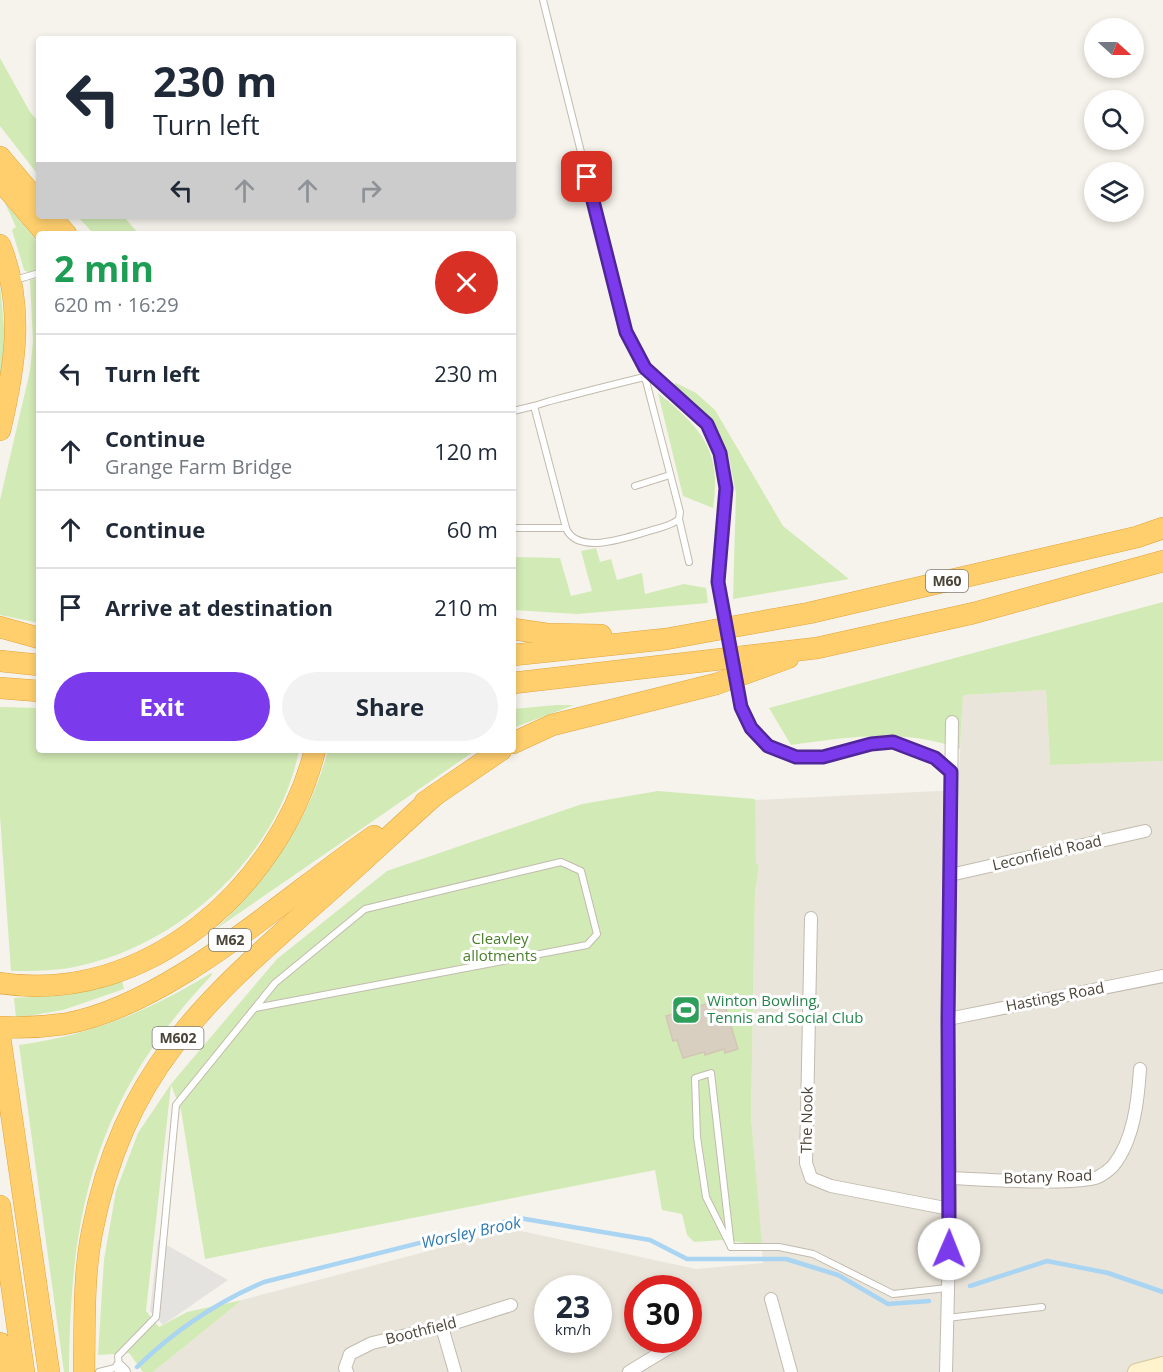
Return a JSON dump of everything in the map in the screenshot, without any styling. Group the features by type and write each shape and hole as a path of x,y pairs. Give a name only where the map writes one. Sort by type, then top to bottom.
{"highway":[{"path":"2,167 36,200"},
{"path":"2,167 36,219"},
{"path":"54,219 64,231"},
{"path":"0,245 12,280 16,313 16,343 0,430"},
{"name":"M60","path":"516,655 666,639 809,613 1092,547 1163,528"},
{"name":"M60","path":"516,683 817,648 974,613 1163,561"},
{"name":"M60","path":"516,629 547,634 640,634 757,622"},
{"path":"0,627 36,637"},
{"name":"M60","path":"516,742 552,725 716,684 817,648"},
{"path":"0,661 36,665"},
{"path":"0,688 36,691"},
{"path":"0,983 48,986 86,981 132,966 191,933 230,900 268,855 302,792 314,753"},
{"path":"435,795 497,753"},
{"name":"M62","path":"0,1027 65,1024 116,1008 161,987 435,795"},
{"name":"M602","path":"84,1372 88,1256 97,1209 122,1131 155,1070 186,1027 229,980 435,795"},
{"path":"1,1045 49,1372"},
{"path":"0,1206 24,1372"},
{"path":"0,1343 7,1372"}],"main road":[{"path":"1136,1372 1163,1365"}],"street":[{"path":"946,1372 950,1209 948,1019 951,722"},
{"name":"Leconfield Road","path":"950,875 1145,831"},
{"name":"The Nook","path":"810,918 806,1163 811,1178 831,1186 950,1209"},
{"name":"Hastings Road","path":"948,1019 1163,976"},
{"name":"Botany Road","path":"949,1178 1065,1180 1097,1177 1112,1167 1125,1145 1138,1100 1140,1069"},
{"path":"771,1299 791,1372"},
{"name":"Boothfield","path":"347,1372 345,1368 350,1354 372,1343 442,1327 511,1305"},
{"path":"442,1327 455,1372"},
{"path":"629,1372 660,1353"}],"lane":[{"path":"543,0 626,332 645,368 707,424 720,453 726,488 718,582 741,707 751,728 768,746 796,757 823,757 871,744 893,742 935,758 951,772"},
{"path":"12,280 36,274"},
{"path":"516,410 534,406 539,402 653,375"},
{"path":"645,377 689,562"},
{"path":"534,406 566,528 572,536 596,544 619,540 679,519"},
{"path":"634,486 670,475"},
{"path":"516,528 566,528"},
{"path":"99,1372 121,1369 118,1356 156,1317 176,1105 275,983 365,909 561,862 581,872 597,934 587,945 255,1008"},
{"path":"711,1073 731,1246 706,1197 697,1137 695,1078 711,1073"},
{"path":"731,1246 779,1247 813,1254 893,1294 948,1288"},
{"path":"947,1318 1042,1307"}],"shaded area":[{"path":"1046,690 1050,765 1163,761 1163,1372 153,1372 242,1300 512,1229 696,1269 763,1263 751,1116 755,893 759,865 756,865 754,833 755,800 958,790 963,695"},
{"path":"158,1240 228,1280 163,1325 150,1311"}],"green space":[{"path":"0,58 36,119 36,172 0,126"},
{"path":"5,203 36,240 36,271 29,273 24,270 12,230 16,227"},
{"path":"80,219 126,219 136,231 91,231"},
{"path":"36,279 36,622 0,615 0,500 30,371 33,341 30,280"},
{"path":"0,284 5,338 0,383"},
{"path":"676,383 696,393 715,410 783,526 849,579 733,599 736,493 729,458 716,428 700,409 670,387"},
{"path":"658,393 697,429 705,442 714,470 713,508 683,496"},
{"path":"596,548 600,562 611,559 617,580 642,573 645,594 684,584 706,588 708,603 577,614 516,610 516,557 560,558 571,596 592,591 581,551"},
{"path":"1163,602 1163,761 1050,765 1046,690 963,695 960,749 939,742 897,736 856,737 791,745 769,708"},
{"path":"556,705 574,705 516,727 516,709"},
{"path":"0,707 36,708 36,753 298,753 288,788 271,825 248,858 220,889 189,915 154,938 117,955 71,968 11,971 0,816"},
{"path":"327,753 472,753 216,929 253,890 284,847 298,825 320,776"},
{"name":"Cleavley allotments","path":"658,791 755,799 756,864 759,865 755,893 751,1116 762,1245 722,1240 694,1242 687,1235 682,1214 662,1210 655,1170 205,1259 181,1110 171,1085 146,1311 159,1327 187,1312 242,1300 153,1372 143,1372 129,1353 98,1355 104,1260 116,1191 138,1133 171,1084 277,959 387,871 582,804"},
{"path":"211,973 212,975 173,1020 141,1065 116,1111 97,1157 84,1206 75,1258 69,1372 64,1372 19,1045 71,1035 119,1020 165,999"},
{"path":"122,981 124,989 63,1010 16,1018 14,998 67,995"}],"building":[{"path":"723,999 738,1049 725,1053 724,1049 705,1055 704,1052 683,1058 677,1040 673,1041 666,1016"}],"waterway":[{"name":"Worsley Brook","path":"137,1367 166,1341 212,1308 264,1282 519,1218 650,1240 687,1259 786,1259 838,1275 888,1304 929,1301"},
{"name":"Worsley Brook","path":"970,1286 1047,1261 1108,1273 1163,1292"}],"place":[{"name":"Winton Bowling, Tennis and Social Club","path":"686,1010"}],"route":[{"path":"587,177 626,332 645,368 707,424 720,453 726,488 718,582 741,707 751,728 768,746 796,757 823,757 871,744 893,742 912,747 935,758 951,772 948,1019 949,1249"}]}
